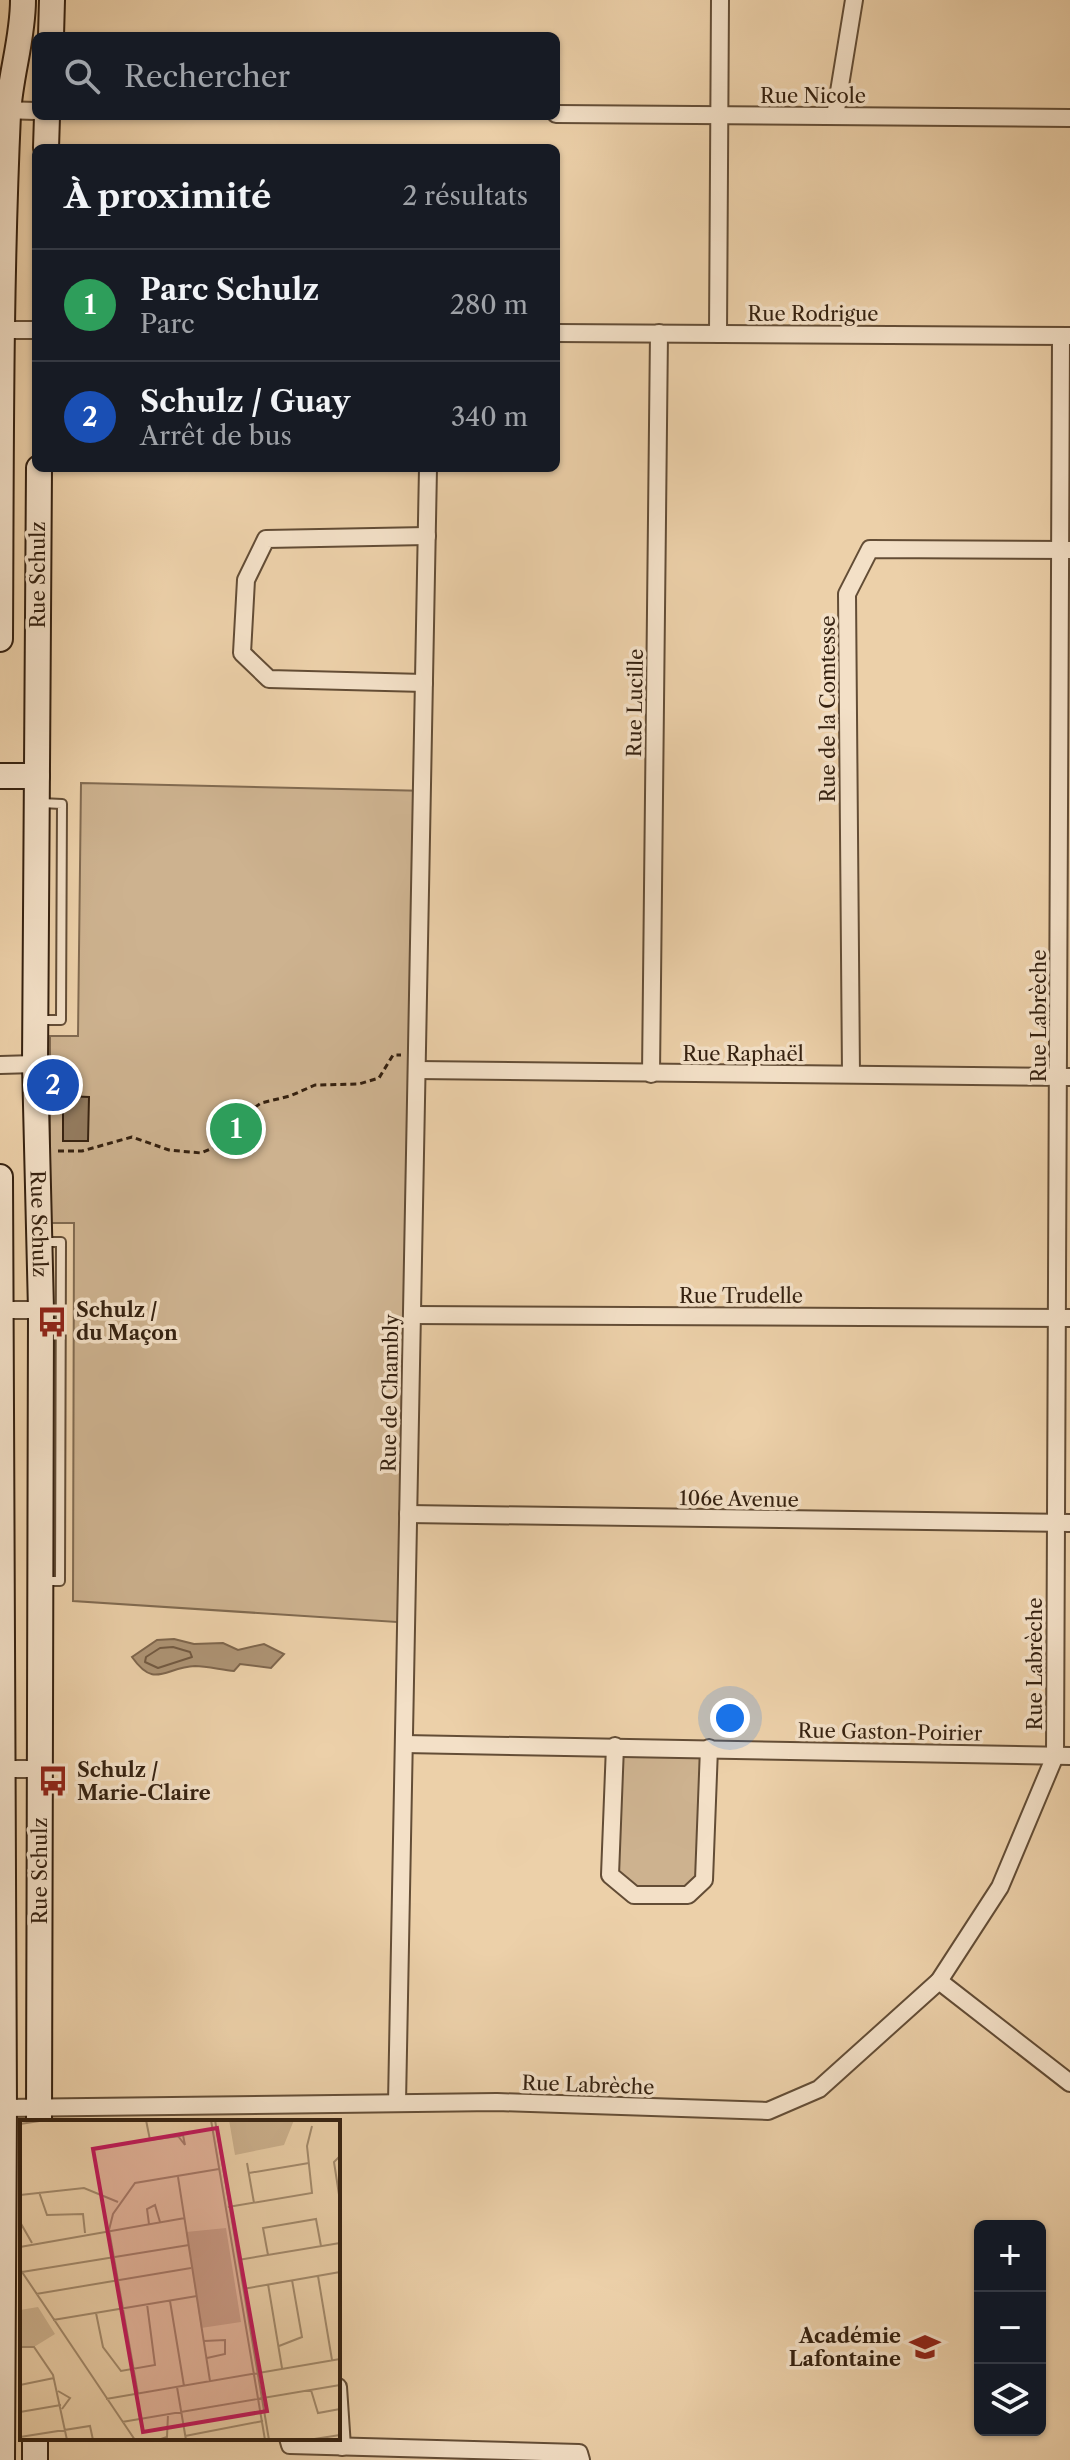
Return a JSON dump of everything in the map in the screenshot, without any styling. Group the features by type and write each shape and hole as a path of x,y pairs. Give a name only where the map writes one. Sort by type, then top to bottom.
{"street":[{"name":"Rue Schulz","path":"0,639 4,110 23,25 23,0"},
{"path":"51,32 52,0"},
{"path":"718,334 720,0"},
{"path":"835,116 854,0"},
{"path":"4,110 32,111"},
{"name":"Rue Nicole","path":"560,114 1070,118"},
{"path":"46,144 47,120"},
{"path":"0,330 32,330"},
{"name":"Rue Rodrigue","path":"560,333 1065,336"},
{"name":"Rue Lucille","path":"651,1074 659,333"},
{"name":"Rue Labrèche","path":"4,2108 40,2115 497,2102 768,2111 819,2089 939,1981 1000,1887 1062,1756 1065,336"},
{"name":"Rue Schulz","path":"39,472 35,1064 41,1310 40,2115"},
{"name":"Rue de Chambly","path":"397,2103 428,472"},
{"path":"424,683 269,679 242,653 246,580 266,539 427,536"},
{"name":"Rue de la Comtesse","path":"851,1074 847,594 870,549 1064,550"},
{"path":"0,776 37,776"},
{"name":"Rue Raphaël","path":"416,1061 651,1074 1064,1077"},
{"path":"0,1065 35,1064"},
{"name":"Rue Schulz","path":"0,1177 4,2108 2,2460"},
{"path":"1,1310 41,1310"},
{"name":"Rue Trudelle","path":"412,1315 1064,1318"},
{"path":"2,1512 40,1512"},
{"name":"106e Avenue","path":"408,1514 1063,1523"},
{"name":"Rue Gaston-Poirier","path":"404,1744 1062,1756"},
{"path":"615,1746 610,1875 634,1895 688,1895 704,1880 709,1748"},
{"path":"2,1769 40,1769"},
{"path":"939,1981 1070,2083"},
{"path":"340,2417 342,2447"},
{"path":"289,2440 290,2445 579,2453 581,2460"}],"lane":[{"path":"39,1242 61,1242 60,1581 40,1581"}],"path":[{"path":"36,1152 82,1151 132,1137 169,1150 201,1153 224,1143 247,1113 261,1103 290,1096 315,1085 359,1084 379,1078 393,1055 416,1061"}],"shaded area":[{"path":"81,783 429,791 412,1623 73,1601 74,1223 50,1223 50,1036 78,1036"},
{"path":"615,1746 709,1748 704,1880 688,1895 634,1895 610,1875"}],"water":[{"path":"174,1639 194,1644 223,1643 238,1650 264,1644 284,1654 271,1668 240,1664 234,1671 195,1666 154,1675 140,1667 132,1657 157,1640"}],"building":[{"path":"63,1096 89,1097 88,1141 63,1141"}],"place":[{"name":"Schulz / Guay","path":"53,1085"},
{"name":"Parc Schulz","path":"236,1129"},
{"name":"Schulz / du Maçon","path":"52,1322"},
{"name":"Schulz / Marie-Claire","path":"53,1781"},
{"name":"Académie Lafontaine","path":"925,2347"}]}
